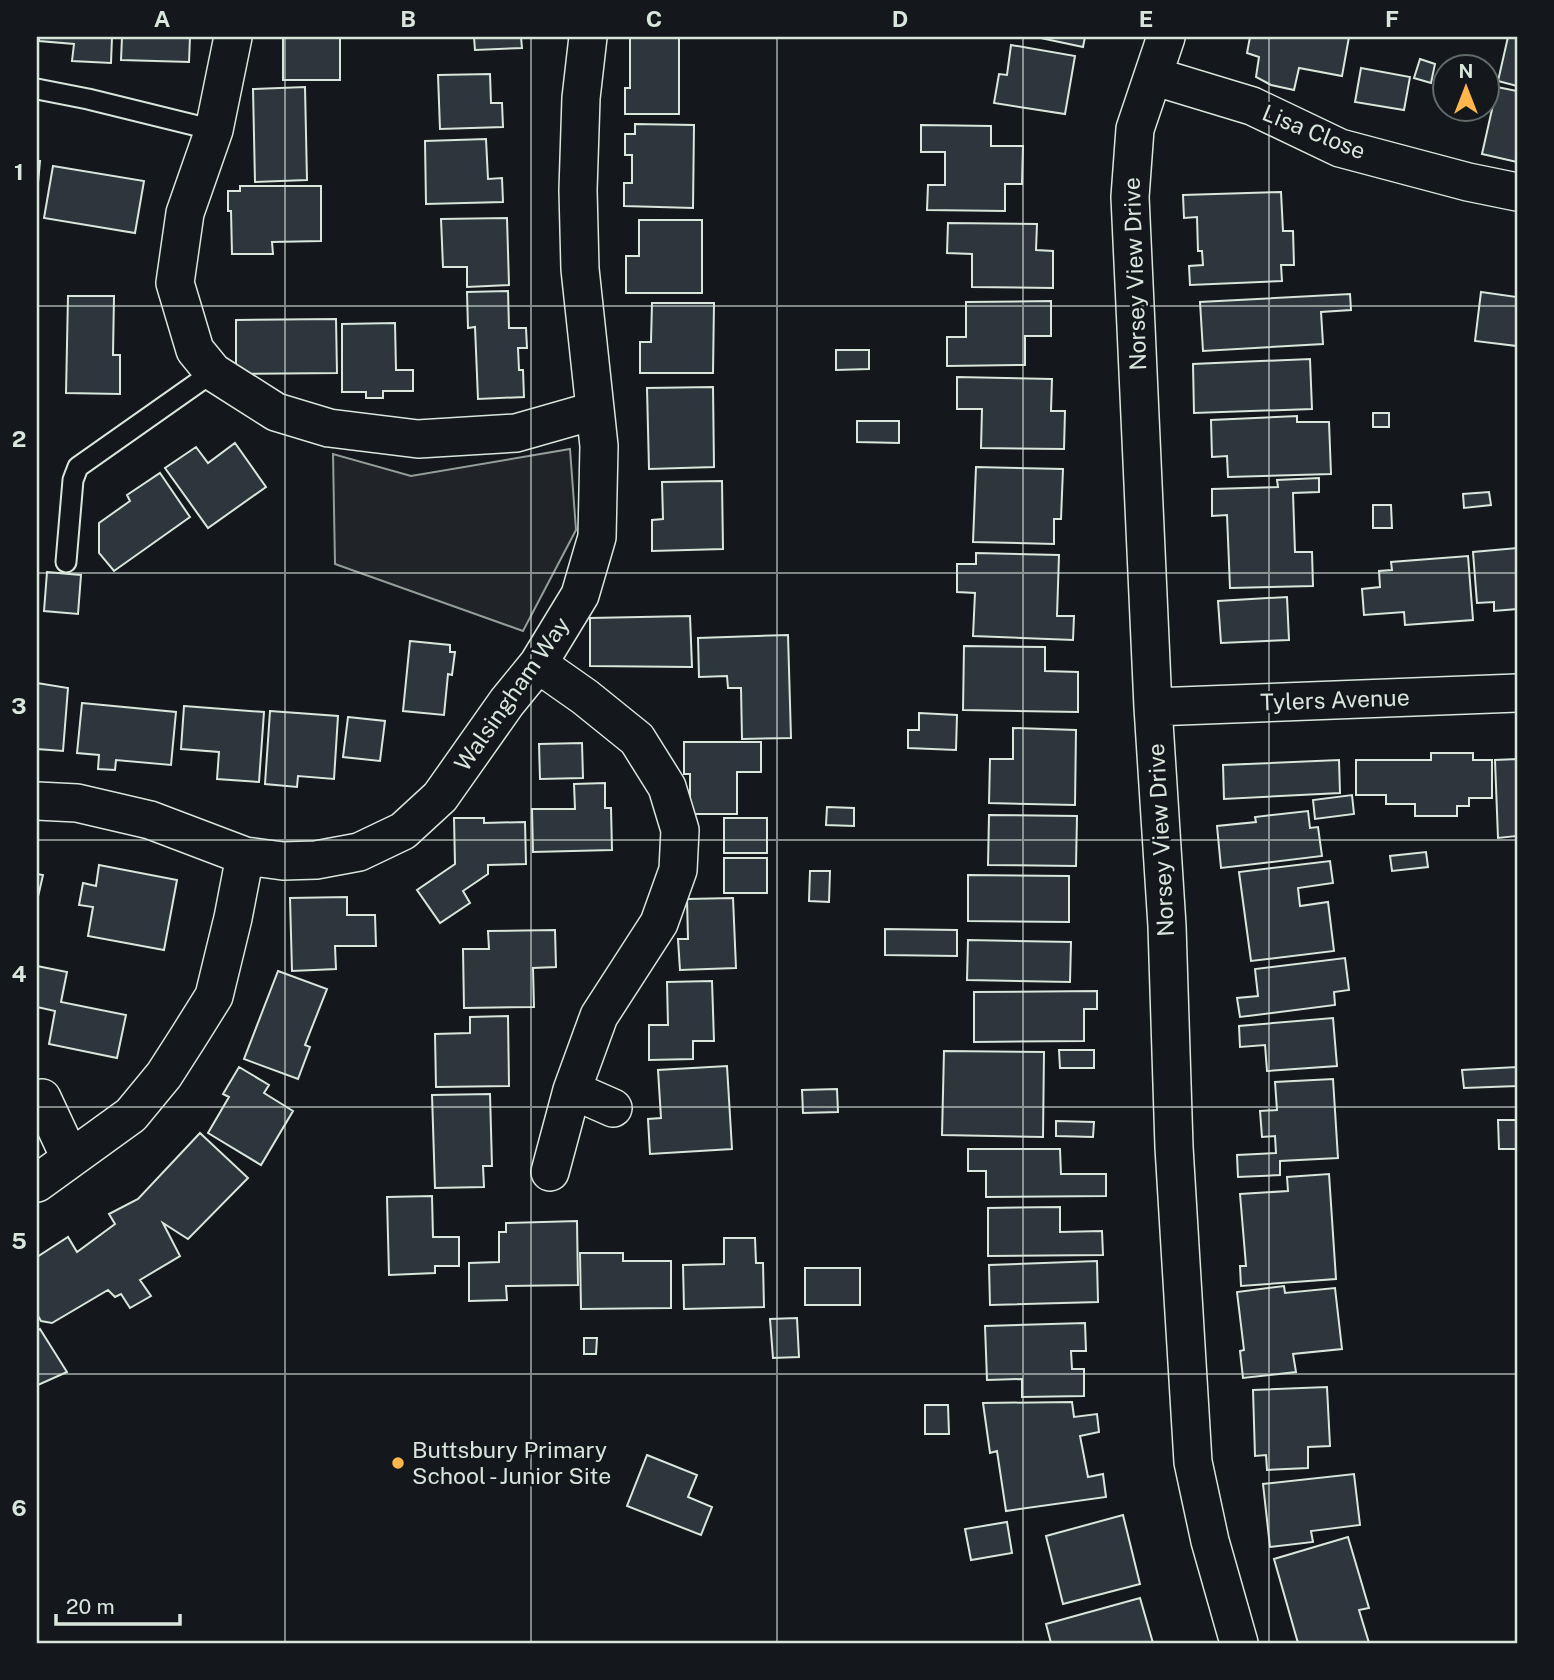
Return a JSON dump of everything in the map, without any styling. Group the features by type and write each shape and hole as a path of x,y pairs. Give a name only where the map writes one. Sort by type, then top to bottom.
{"street":[{"path":"233,37 214,130 185,213 175,283 195,350 213,372 276,412 329,428 418,439 516,433 593,411"},
{"name":"Walsingham Way","path":"37,801 77,803 150,820 245,856 283,861 316,860 359,852 403,831 440,797 507,702 538,664 580,596 597,537 599,446 593,411 580,269 578,190 581,98 588,37"},
{"name":"Norsey View Drive","path":"1166,37 1135,129 1130,197 1153,707 1167,926 1174,1147 1193,1462 1210,1541 1239,1643"},
{"name":"Lisa Close","path":"1153,76 1252,106 1340,148 1517,192"},
{"path":"538,664 585,697 637,740 667,787 680,830 678,870 659,923 600,1016 572,1090 550,1172"},
{"name":"Tylers Avenue","path":"1153,707 1517,693"},
{"path":"37,1183 131,1115 164,1074 208,1006 214,996 245,856"},
{"path":"572,1090 613,1108"},
{"path":"42,1098 70,1158"}],"lane":[{"path":"37,89 214,130"},
{"path":"66,562 73,480 78,467 213,372"}],"shaded area":[{"path":"570,449 576,530 523,631 335,564 333,454 411,476"}],"building":[{"path":"39,37 112,37 111,63 72,61 74,44 39,41"},
{"path":"122,37 190,37 189,62 121,60"},
{"path":"283,37 340,37 340,80 283,80"},
{"path":"474,37 521,37 522,48 475,50"},
{"path":"630,37 679,37 679,114 625,114 625,88 630,88"},
{"path":"1036,37 1085,37 1083,47"},
{"path":"1250,37 1349,37 1342,76 1299,68 1294,90 1271,85 1256,77 1259,57 1247,53"},
{"path":"1508,37 1517,37 1517,86 1502,82 1502,63"},
{"path":"1011,45 1075,56 1065,114 994,103 999,74 1007,75"},
{"path":"1420,59 1432,63 1431,83 1414,78"},
{"path":"1361,68 1410,77 1404,110 1355,102"},
{"path":"490,74 491,103 502,103 503,127 440,129 438,75"},
{"path":"305,87 307,180 255,182 253,89"},
{"path":"1502,88 1517,91 1517,162 1482,154 1489,122 1502,122"},
{"path":"635,124 694,125 693,208 624,206 624,183 632,183 632,155 625,155 625,134 635,134"},
{"path":"921,125 991,126 991,146 1023,146 1022,184 1005,184 1005,211 927,210 928,185 945,185 945,152 921,152"},
{"path":"486,139 488,179 502,178 503,202 426,204 425,141"},
{"path":"37,161 40,161 37,194"},
{"path":"53,166 144,181 135,233 44,218"},
{"path":"240,186 321,186 321,241 272,242 273,254 232,254 228,191 240,191"},
{"path":"1281,192 1283,231 1293,231 1294,265 1281,265 1282,281 1190,285 1189,266 1203,265 1202,251 1198,251 1197,217 1184,218 1183,195"},
{"path":"507,218 509,285 467,287 467,267 443,267 441,219"},
{"path":"639,220 702,220 702,293 626,293 626,256 639,256"},
{"path":"948,223 1037,224 1036,250 1053,251 1053,288 972,287 972,254 947,253"},
{"path":"508,291 509,328 526,328 527,348 518,348 519,370 523,370 524,397 478,399 475,327 468,328 467,292"},
{"path":"1481,292 1517,297 1517,346 1475,341"},
{"path":"1350,294 1351,310 1321,312 1323,344 1203,351 1200,302"},
{"path":"68,296 114,296 113,355 120,355 120,394 66,393"},
{"path":"1051,301 1051,336 1025,336 1025,365 947,366 947,337 966,337 966,302"},
{"path":"652,303 714,303 713,373 640,373 640,342 651,342"},
{"path":"336,319 337,373 236,374 236,320"},
{"path":"395,323 396,370 413,370 413,391 383,391 383,398 366,398 366,392 342,392 342,324"},
{"path":"836,350 869,350 869,369 836,370"},
{"path":"1310,359 1312,409 1194,413 1193,364"},
{"path":"957,377 1052,379 1051,411 1065,411 1064,449 981,448 982,409 957,409"},
{"path":"713,387 714,467 649,469 647,388"},
{"path":"1373,413 1389,413 1389,427 1373,427"},
{"path":"1297,416 1297,422 1329,422 1331,474 1228,477 1227,456 1212,457 1211,420"},
{"path":"857,421 899,421 899,443 857,442"},
{"path":"235,443 266,487 208,528 165,468 196,447 208,463"},
{"path":"976,467 1063,469 1061,519 1054,519 1054,544 973,542"},
{"path":"160,473 190,517 114,571 99,553 99,523 130,501 127,495"},
{"path":"1319,478 1319,492 1293,493 1295,552 1312,552 1313,586 1230,588 1227,515 1212,516 1212,489 1278,487 1277,480"},
{"path":"722,481 723,549 652,551 652,520 663,519 662,482"},
{"path":"1489,492 1491,505 1464,508 1463,494"},
{"path":"1373,505 1391,505 1392,528 1373,528"},
{"path":"1517,548 1517,609 1494,611 1494,602 1477,603 1473,552"},
{"path":"976,553 1059,555 1057,616 1074,616 1073,640 973,636 975,593 957,592 957,564 976,564"},
{"path":"1468,556 1473,620 1405,625 1404,612 1364,615 1362,589 1380,587 1379,571 1392,570 1391,562"},
{"path":"47,572 81,575 78,614 44,611"},
{"path":"1287,597 1289,640 1221,643 1218,601"},
{"path":"690,616 692,667 590,666 590,618"},
{"path":"788,635 791,738 742,739 741,688 728,688 727,676 699,677 698,638"},
{"path":"410,641 450,645 450,652 455,652 452,675 448,674 444,715 403,711"},
{"path":"964,646 1045,647 1045,671 1078,672 1078,712 963,710"},
{"path":"37,683 68,688 63,751 37,749"},
{"path":"82,703 176,712 171,765 116,760 115,770 98,769 99,755 77,753"},
{"path":"184,706 264,712 259,782 217,779 219,752 181,749"},
{"path":"270,711 338,716 334,779 298,776 297,787 265,784"},
{"path":"919,713 957,715 956,750 908,748 908,730 919,730"},
{"path":"348,717 385,721 380,761 343,757"},
{"path":"1013,728 1076,730 1075,805 989,803 990,759 1013,759"},
{"path":"684,742 761,742 761,772 737,772 737,814 690,814 690,774 684,774"},
{"path":"582,743 583,778 540,779 539,744"},
{"path":"1431,753 1473,753 1473,760 1492,760 1492,798 1469,798 1469,806 1457,806 1457,816 1415,816 1415,804 1386,804 1386,795 1356,795 1356,760 1431,760"},
{"path":"1517,759 1517,870 1516,836 1498,838 1495,760"},
{"path":"1339,760 1340,793 1224,799 1223,765"},
{"path":"605,783 605,808 611,808 612,850 533,852 532,809 575,809 574,784"},
{"path":"1352,795 1354,814 1315,819 1313,800"},
{"path":"827,807 854,808 854,826 826,825"},
{"path":"1308,811 1310,828 1318,827 1322,856 1221,868 1217,826 1256,822 1255,817"},
{"path":"989,815 1077,816 1076,866 988,865"},
{"path":"454,818 484,818 484,823 525,822 526,864 488,865 488,874 463,891 470,903 440,923 417,890 455,864"},
{"path":"724,818 767,818 767,853 724,853"},
{"path":"1426,852 1428,867 1392,871 1390,856"},
{"path":"724,858 767,858 767,893 724,893"},
{"path":"1330,861 1333,883 1298,888 1300,906 1328,902 1334,951 1251,961 1239,872"},
{"path":"99,865 177,880 164,950 88,936 93,907 79,905 83,883 96,886"},
{"path":"810,871 830,871 829,902 809,901"},
{"path":"37,874 43,875 37,901"},
{"path":"968,875 1069,876 1069,922 968,921"},
{"path":"347,897 347,915 375,915 376,946 335,946 336,969 292,971 290,898"},
{"path":"733,898 736,968 680,970 678,939 688,939 687,899"},
{"path":"885,929 957,930 957,956 885,955"},
{"path":"555,930 556,967 533,968 534,1007 464,1008 463,949 489,949 488,931"},
{"path":"968,940 1071,942 1070,982 967,980"},
{"path":"1345,958 1349,990 1334,992 1335,1005 1240,1017 1237,998 1258,996 1255,969"},
{"path":"37,966 67,972 61,1002 126,1015 117,1058 49,1044 55,1011 37,1007"},
{"path":"278,971 327,989 305,1045 310,1047 298,1079 244,1059"},
{"path":"712,981 714,1041 693,1041 693,1059 649,1060 649,1025 668,1025 667,982"},
{"path":"1097,991 1097,1009 1084,1009 1084,1041 974,1042 974,992"},
{"path":"508,1016 509,1086 436,1087 435,1034 470,1033 470,1017"},
{"path":"1333,1018 1337,1066 1267,1071 1265,1045 1240,1047 1239,1026"},
{"path":"1059,1050 1094,1050 1094,1068 1060,1068"},
{"path":"944,1051 1044,1052 1043,1137 942,1135"},
{"path":"727,1066 732,1149 650,1154 648,1119 661,1118 658,1070"},
{"path":"239,1067 269,1085 264,1093 293,1111 261,1165 208,1133 229,1097 223,1094"},
{"path":"1517,1067 1517,1086 1464,1088 1462,1070"},
{"path":"1333,1079 1338,1158 1280,1161 1280,1175 1238,1177 1237,1155 1276,1153 1275,1136 1262,1137 1260,1111 1277,1110 1275,1082"},
{"path":"837,1089 838,1112 803,1113 802,1090"},
{"path":"490,1094 492,1166 483,1166 484,1187 435,1188 432,1095"},
{"path":"1498,1120 1517,1120 1517,1149 1499,1149"},
{"path":"1056,1121 1094,1122 1093,1137 1056,1136"},
{"path":"200,1133 248,1178 188,1239 163,1223 180,1256 140,1280 151,1296 130,1308 121,1294 115,1297 108,1290 52,1323 41,1321 37,1314 37,1257 68,1237 77,1252 115,1224 109,1214 138,1199"},
{"path":"968,1149 1060,1149 1061,1174 1106,1174 1106,1196 986,1197 986,1171 968,1171"},
{"path":"1329,1174 1336,1279 1241,1286 1240,1266 1246,1266 1240,1194 1288,1191 1287,1177"},
{"path":"432,1196 433,1237 459,1237 459,1266 435,1266 435,1273 389,1275 387,1197"},
{"path":"1060,1207 1060,1232 1102,1231 1103,1255 988,1256 988,1208"},
{"path":"577,1221 578,1285 506,1286 507,1300 469,1301 469,1263 499,1262 499,1232 506,1232 506,1223"},
{"path":"724,1238 755,1238 756,1263 763,1263 764,1307 684,1309 683,1265 724,1264"},
{"path":"580,1253 623,1253 623,1261 671,1261 671,1308 581,1309"},
{"path":"1097,1261 1098,1302 990,1305 989,1265"},
{"path":"805,1268 860,1268 860,1305 805,1305"},
{"path":"1284,1286 1285,1293 1335,1288 1342,1349 1293,1354 1296,1372 1243,1378 1240,1351 1244,1350 1237,1292"},
{"path":"797,1318 799,1357 773,1358 770,1319"},
{"path":"1085,1323 1086,1351 1071,1351 1072,1369 1084,1369 1084,1396 1022,1397 1022,1379 987,1380 985,1326"},
{"path":"40,1329 67,1372 38,1385 37,1331"},
{"path":"584,1338 597,1338 596,1354 584,1354"},
{"path":"1327,1387 1330,1446 1308,1447 1308,1468 1267,1470 1266,1455 1255,1456 1253,1390"},
{"path":"1072,1402 1074,1417 1097,1414 1099,1432 1080,1436 1088,1477 1103,1474 1106,1497 1006,1511 997,1451 990,1453 983,1403"},
{"path":"925,1405 948,1405 949,1434 925,1434"},
{"path":"647,1455 697,1475 688,1497 712,1507 701,1535 627,1506"},
{"path":"1354,1474 1360,1525 1311,1531 1313,1542 1270,1547 1263,1484"},
{"path":"1123,1515 1140,1584 1063,1604 1046,1536"},
{"path":"1007,1522 1012,1553 971,1560 965,1529"},
{"path":"1348,1537 1369,1608 1359,1610 1369,1643 1298,1643 1274,1559"},
{"path":"1140,1598 1153,1643 1051,1643 1046,1624"}],"place":[{"name":"Buttsbury Primary School - Junior Site","path":"398,1463"}]}
